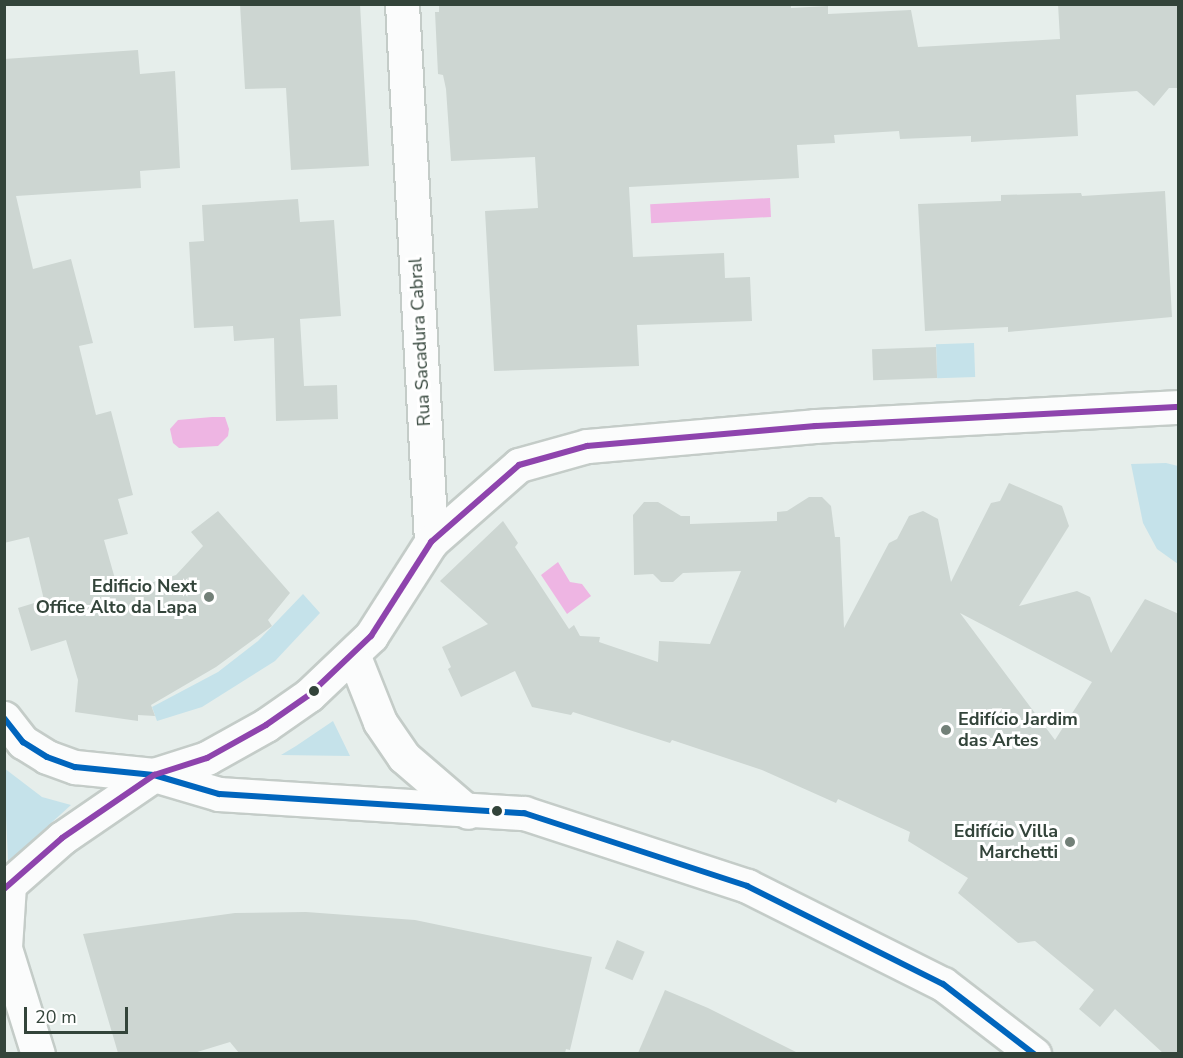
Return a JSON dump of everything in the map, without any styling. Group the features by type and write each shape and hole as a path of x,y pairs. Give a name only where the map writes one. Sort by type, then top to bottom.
{"street":[{"name":"Rua Sacadura Cabral","path":"402,4 431,542"},
{"path":"38,1053 5,946 7,887 62,838 154,775 207,758 266,725 309,695 371,636 431,542 486,489 519,465 587,446 815,426 1179,407"},
{"path":"353,654 380,722 404,756 468,812"},
{"path":"4,718 23,742 47,757 75,767 154,775 219,794 468,812 524,813 747,886 943,984 1034,1053"}],"shaded area":[{"path":"770,198 771,217 651,223 650,204"},
{"path":"974,343 975,377 937,378 936,344"},
{"path":"225,417 229,429 228,436 218,446 179,448 173,443 170,429 178,420"},
{"path":"1166,463 1178,466 1178,564 1157,549 1143,523 1131,464"},
{"path":"558,562 570,582 582,584 591,596 567,614 541,575"},
{"path":"303,594 320,613 275,661 202,707 157,721 152,707 218,672 258,641"},
{"path":"333,721 350,756 281,755 296,746"},
{"path":"4,768 42,797 71,805 8,862"}],"building":[{"path":"240,4 360,4 369,166 291,170 286,88 245,89"},
{"path":"439,4 791,4 791,8 828,6 828,14 911,10 918,47 1060,39 1058,4 1179,4 1179,88 1169,88 1154,106 1137,91 1076,95 1078,136 971,142 971,136 900,139 899,131 834,135 835,143 797,145 799,178 629,187 633,257 724,253 725,278 750,277 752,321 637,325 639,366 494,371 485,211 538,208 535,157 451,161 446,89 443,75 438,74 435,12 439,12"},
{"path":"138,50 140,74 175,71 180,168 140,171 141,188 16,196 33,269 71,259 93,343 79,346 96,415 111,411 133,495 118,499 128,534 104,540 119,593 176,575 203,546 191,532 218,511 290,593 268,620 272,626 216,667 151,705 155,716 138,715 138,721 75,712 78,680 66,640 31,651 18,608 44,600 29,537 4,543 4,59"},
{"path":"1165,191 1172,317 1008,332 1008,327 925,331 918,204 1001,201 1001,195 1081,193 1082,196"},
{"path":"298,199 300,222 334,220 341,316 300,319 304,386 337,385 338,419 276,421 274,338 234,341 233,326 194,328 189,242 204,241 202,205"},
{"path":"936,347 937,378 873,380 872,349"},
{"path":"1009,483 1062,506 1069,526 1019,606 1077,591 1090,597 1111,653 1145,599 1179,614 1179,1053 1163,1053 1115,1009 1100,1027 1079,1009 1094,990 1035,941 1018,943 958,893 968,878 908,841 910,832 838,799 836,803 762,770 672,740 670,743 573,712 571,715 532,707 515,671 461,697 448,669 451,667 442,647 488,624 440,581 503,521 518,543 515,547 569,629 574,625 580,636 600,637 599,642 658,662 659,641 710,644 741,571 683,573 673,582 661,582 653,574 634,575 633,515 644,502 658,502 681,516 690,516 690,524 777,521 777,512 787,511 809,497 822,497 831,506 835,537 840,537 844,628 889,543 897,539 909,516 923,511 938,519 951,582 991,503 1000,501","holes":["960,613 1092,682 1055,740"]},
{"path":"306,912 415,920 592,957 570,1050 566,1049 565,1053 239,1053 230,1042 194,1053 118,1053 83,934 235,913"},
{"path":"617,940 645,952 633,980 605,969"},
{"path":"665,990 708,1008 798,1053 638,1053"}],"transit line":[{"path":"4,889 62,838 154,775 207,758 266,725 309,695 371,636 431,542 519,465 587,446 815,426 1178,407"},
{"path":"4,718 23,742 47,757 75,767 154,775 219,794 524,813 747,886 943,984 1034,1054"}],"place":[{"name":"Edificio Next Office Alto da Lapa","path":"209,597"},
{"name":"Edifício Jardim das Artes","path":"946,730"},
{"name":"Edifício Villa Marchetti","path":"1070,842"}]}
